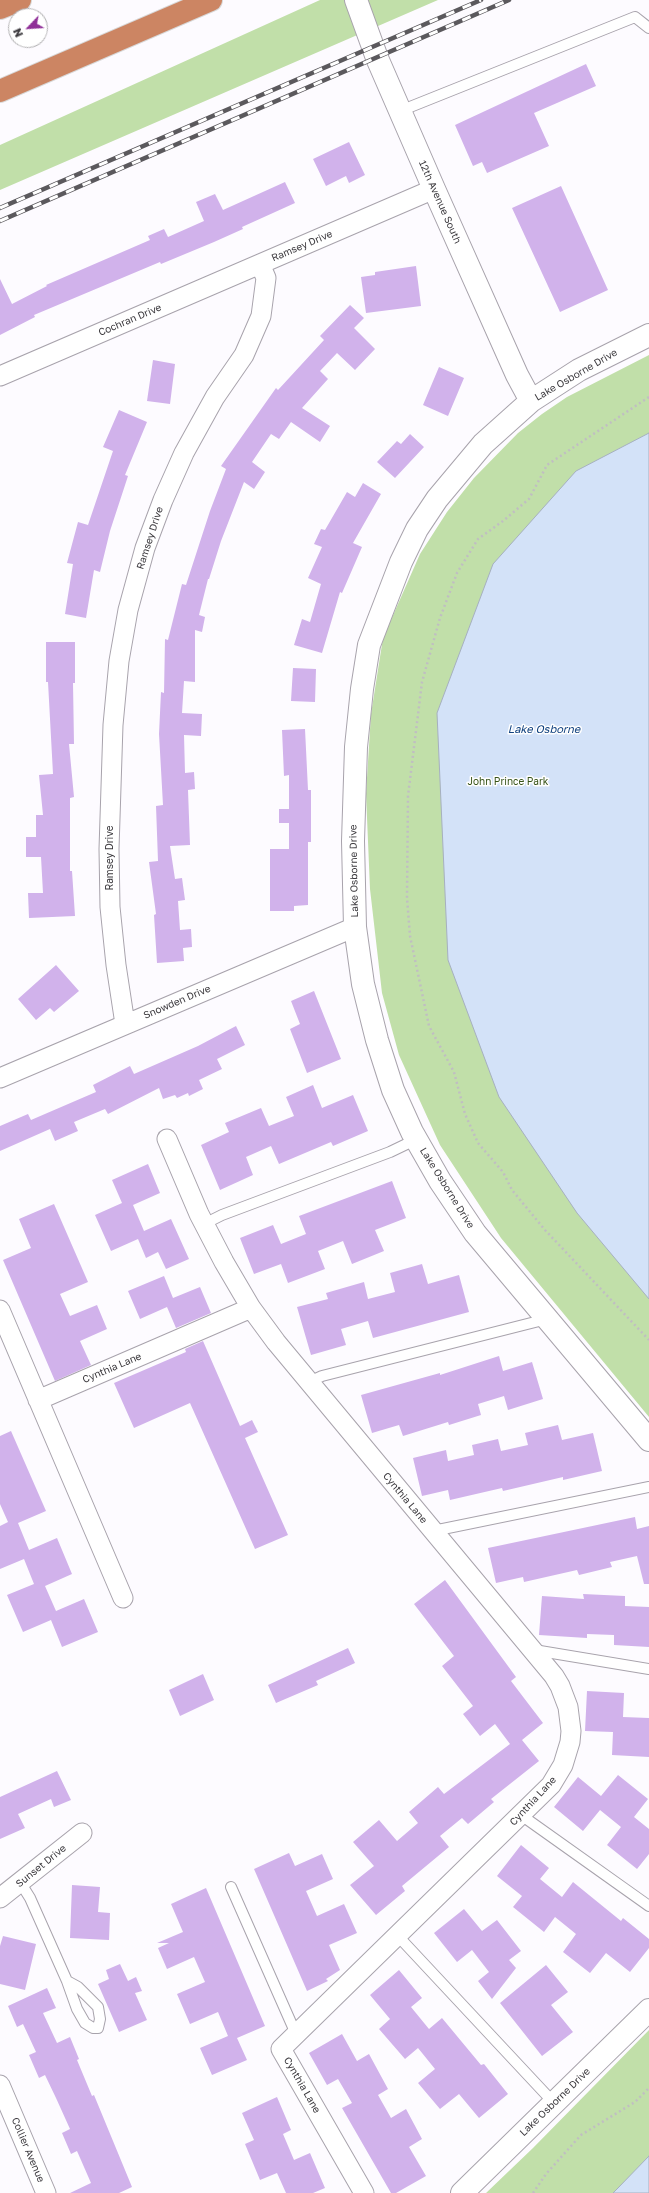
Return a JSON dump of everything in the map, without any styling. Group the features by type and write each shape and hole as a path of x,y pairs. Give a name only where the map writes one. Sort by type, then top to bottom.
{"highway":[{"path":"0,8 20,0"},
{"path":"0,91 210,0"},
{"path":"0,97 27,79"}],"street":[{"name":"12th Avenue South","path":"356,0 373,48 434,189 517,375 531,400"},
{"name":"Ramsey Drive","path":"125,1024 116,965 110,907 113,725 119,661 128,610 141,562 163,500 184,453 215,397 244,355 261,316 266,278 260,264 434,189"},
{"name":"Cochran Drive","path":"0,376 260,264"},
{"name":"Lake Osborne Drive","path":"649,335 579,370 531,400 484,444 437,499 425,517 401,562 370,645 362,689 356,747 353,841 355,927 363,984 377,1040 393,1090 417,1140 440,1181 475,1232 649,1440"},
{"name":"Snowden Drive","path":"0,1078 355,927"},
{"name":"Cynthia Lane","path":"167,1139 204,1224 251,1308 276,1342 532,1649 560,1686 568,1707 571,1731 567,1754 558,1775 544,1793 281,2049 364,2193"},
{"name":"Cynthia Lane","path":"38,1400 251,1308"},
{"path":"0,1310 123,1598"},
{"name":"Sunset Drive","path":"0,1898 82,1833"},
{"name":"Lake Osborne Drive","path":"462,2193 649,2010"},
{"name":"Collier Avenue","path":"0,2085 40,2191"}],"lane":[{"path":"400,111 636,17 649,28"},
{"path":"204,1224 222,1215 390,1152 417,1140"},
{"path":"309,1382 322,1376 547,1319"},
{"path":"433,1531 649,1487"},
{"path":"532,1649 649,1668"},
{"path":"521,1815 649,1906"},
{"path":"20,1882 30,1898 67,1982"},
{"path":"231,1887 296,2034"},
{"path":"397,1936 554,2103"}],"path":[{"path":"649,397 547,465 529,500 478,539 457,573 440,618 422,682 408,796 407,898 410,936 429,1026 454,1072 465,1114 478,1142 503,1172 512,1190 545,1230 649,1340"},
{"path":"533,2193 546,2174 581,2135 635,2102 649,2088"}],"green space":[{"path":"320,0 438,0 0,190 0,145"},
{"name":"Lake Osborne","path":"649,355 649,1417 501,1238 440,1145 399,1055 382,993 370,889 366,794 371,714 383,638 420,554 447,512 474,478 518,433 542,414 567,397"},
{"path":"649,2030 649,2193 486,2193 533,2148"}],"water":[{"name":"Lake Osborne","path":"649,433 649,1299 577,1213 499,1097 448,960 437,713 493,564 576,471"},
{"path":"649,2156 649,2193 613,2193 617,2189"}],"building":[{"path":"586,64 596,86 534,113 549,146 487,173 482,162 473,166 455,125"},
{"path":"349,142 365,175 349,183 346,176 326,186 313,159"},
{"path":"285,182 295,203 242,227 243,229 214,242 161,264 160,262 34,315 35,317 0,335 0,279 12,304 47,286 46,285 150,240 148,236 164,229 168,237 204,221 196,202 215,194 223,210"},
{"path":"561,186 608,290 560,312 512,208"},
{"path":"416,266 421,306 366,313 361,277 375,275 375,272"},
{"path":"350,305 364,318 354,328 375,349 355,370 337,353 320,371 328,379 302,408 330,426 320,442 291,422 279,439 271,434 252,462 265,472 254,489 244,482 208,579 199,615 205,617 202,632 195,630 195,682 184,681 182,713 202,714 201,736 184,735 185,773 194,772 195,789 188,790 190,845 170,846 175,879 182,878 185,900 178,901 180,930 191,929 192,947 183,948 184,961 157,963 154,915 156,914 149,862 158,861 156,806 163,805 159,734 161,692 164,693 165,639 168,640 182,584 186,585 210,511 226,469 221,466 276,388 278,390 324,340 320,336"},
{"path":"153,360 175,364 170,404 147,401"},
{"path":"439,367 464,378 448,416 423,405"},
{"path":"119,410 147,422 125,475 128,476 110,531 100,572 94,570 86,618 65,614 73,564 67,563 78,522 88,525 113,451 103,447"},
{"path":"410,434 424,447 395,478 377,462 397,441 401,444"},
{"path":"363,483 381,494 353,543 362,547 342,593 340,592 322,653 294,645 302,619 310,622 321,584 308,578 322,547 314,544 321,529 325,530 347,492 355,497"},
{"path":"46,642 75,642 75,683 73,683 74,744 69,744 74,797 70,798 70,871 72,871 75,916 29,918 28,893 43,893 41,857 26,857 26,837 36,837 36,815 43,815 39,775 53,774 48,682 46,682"},
{"path":"293,668 316,669 315,702 291,701"},
{"path":"305,729 308,790 311,790 311,842 308,842 308,905 294,906 294,911 270,911 270,849 289,849 289,823 279,823 279,809 289,809 289,775 284,776 282,730"},
{"path":"56,965 79,991 54,1012 50,1008 36,1020 18,999"},
{"path":"314,991 341,1059 307,1073 290,1029 300,1024 291,1001"},
{"path":"236,1026 245,1045 217,1059 222,1069 199,1080 203,1089 189,1096 188,1093 177,1098 175,1095 163,1099 159,1088 108,1114 105,1109 74,1122 78,1131 55,1141 50,1129 0,1151 0,1126 28,1114 31,1120 96,1092 93,1085 130,1066 134,1074 198,1046"},
{"path":"313,1085 322,1108 353,1095 368,1131 333,1146 331,1142 279,1164 271,1146 246,1157 253,1175 220,1190 201,1145 229,1132 225,1123 261,1108 269,1126 294,1116 286,1097"},
{"path":"148,1164 160,1193 133,1205 144,1231 171,1219 189,1259 166,1269 158,1252 146,1258 138,1239 111,1251 95,1215 122,1203 112,1180"},
{"path":"392,1181 406,1218 375,1230 384,1251 352,1264 343,1241 318,1251 325,1269 288,1283 281,1264 254,1274 240,1238 273,1225 281,1244 306,1234 299,1216"},
{"path":"54,1204 88,1282 60,1294 70,1316 97,1305 107,1329 80,1341 91,1365 55,1381 3,1260 31,1248 19,1219"},
{"path":"422,1264 428,1284 459,1275 469,1312 373,1338 368,1321 341,1329 346,1345 311,1355 297,1307 328,1299 326,1293 364,1282 368,1299 395,1292 390,1273"},
{"path":"164,1276 173,1298 200,1287 211,1313 176,1328 167,1307 140,1319 128,1291"},
{"path":"203,1341 240,1426 252,1420 258,1432 245,1438 288,1535 255,1549 190,1403 134,1428 114,1383 186,1352 185,1349"},
{"path":"499,1356 503,1371 532,1362 543,1399 508,1410 504,1396 478,1404 481,1415 449,1425 448,1422 403,1436 399,1425 372,1433 361,1395 440,1373 440,1375"},
{"path":"558,1425 562,1440 593,1433 602,1471 563,1480 563,1477 503,1491 502,1488 450,1500 448,1490 422,1496 413,1458 446,1450 448,1461 474,1455 472,1445 498,1439 501,1451 528,1445 525,1433"},
{"path":"11,1431 46,1511 18,1523 29,1550 57,1538 72,1574 45,1586 56,1611 84,1599 98,1632 62,1647 51,1620 23,1632 7,1595 34,1584 24,1559 0,1569 0,1526 8,1522 0,1504 0,1436"},
{"path":"635,1517 637,1529 649,1526 649,1584 644,1584 637,1556 610,1562 612,1567 579,1575 577,1570 524,1582 523,1577 496,1583 488,1548"},
{"path":"445,1580 516,1677 511,1681 543,1723 522,1740 539,1761 491,1799 494,1802 468,1824 462,1818 440,1836 449,1847 402,1886 405,1891 376,1915 350,1885 374,1866 353,1842 379,1820 397,1841 418,1823 409,1812 438,1787 444,1794 510,1744 495,1724 480,1736 463,1714 473,1706 442,1666 454,1656 414,1604"},
{"path":"583,1594 625,1596 625,1606 649,1607 649,1647 614,1645 614,1635 587,1634 587,1638 539,1635 542,1596 584,1599"},
{"path":"348,1648 355,1663 316,1681 318,1685 276,1703 268,1685"},
{"path":"203,1674 214,1700 180,1716 169,1690"},
{"path":"587,1691 624,1693 623,1717 649,1718 649,1757 612,1755 613,1732 585,1731"},
{"path":"57,1771 71,1800 54,1807 51,1799 18,1814 25,1828 0,1839 0,1797"},
{"path":"618,1775 648,1799 634,1817 649,1829 649,1854 637,1869 607,1845 621,1827 600,1810 583,1831 554,1807 578,1777 601,1796"},
{"path":"521,1845 549,1868 540,1879 562,1897 573,1882 621,1921 623,1918 649,1939 649,1948 630,1972 606,1953 590,1973 563,1952 576,1934 555,1917 544,1932 513,1907 522,1896 497,1876"},
{"path":"289,1853 295,1866 322,1854 333,1879 306,1891 317,1916 344,1904 357,1933 329,1945 340,1970 326,1979 328,1981 307,1991 254,1869"},
{"path":"72,1885 100,1887 98,1912 110,1913 109,1940 70,1938"},
{"path":"206,1888 265,2026 237,2038 247,2060 212,2075 200,2048 228,2036 218,2012 190,2024 177,1994 205,1982 194,1957 167,1969 158,1948 169,1943 157,1943 183,1932 171,1904"},
{"path":"464,1909 482,1931 497,1920 521,1951 509,1960 516,1968 492,1999 478,1981 489,1972 472,1950 457,1962 434,1933"},
{"path":"3,1936 36,1944 25,1990 0,1984 0,1946"},
{"path":"120,1964 128,1981 136,1977 142,1991 135,1993 147,2020 119,2032 98,1984 109,1979 106,1970"},
{"path":"546,1965 568,1992 551,2005 573,2032 542,2056 500,2003"},
{"path":"399,1970 422,1998 411,2007 429,2029 442,2018 481,2065 484,2064 508,2094 479,2118 459,2094 440,2109 418,2083 435,2069 418,2048 405,2059 379,2029 390,2019 370,1995"},
{"path":"47,1988 56,2008 43,2013 57,2043 70,2037 79,2059 77,2060 92,2096 94,2095 132,2187 119,2193 70,2193 91,2183 77,2151 71,2154 62,2133 70,2129 45,2075 39,2078 29,2055 36,2052 23,2024 17,2027 8,2006"},
{"path":"342,2034 357,2061 369,2054 388,2089 378,2095 391,2118 406,2109 422,2139 409,2147 426,2176 396,2193 391,2193 342,2108 352,2103 338,2079 327,2085 309,2053"},
{"path":"277,2097 291,2130 283,2134 294,2160 310,2153 325,2188 313,2193 286,2193 277,2173 260,2180 245,2144 254,2140 242,2113"}],"railway":[{"path":"0,208 481,0"},
{"path":"0,221 509,0"}],"park label":[{"name":"John Prince Park","path":"508,782"}]}
